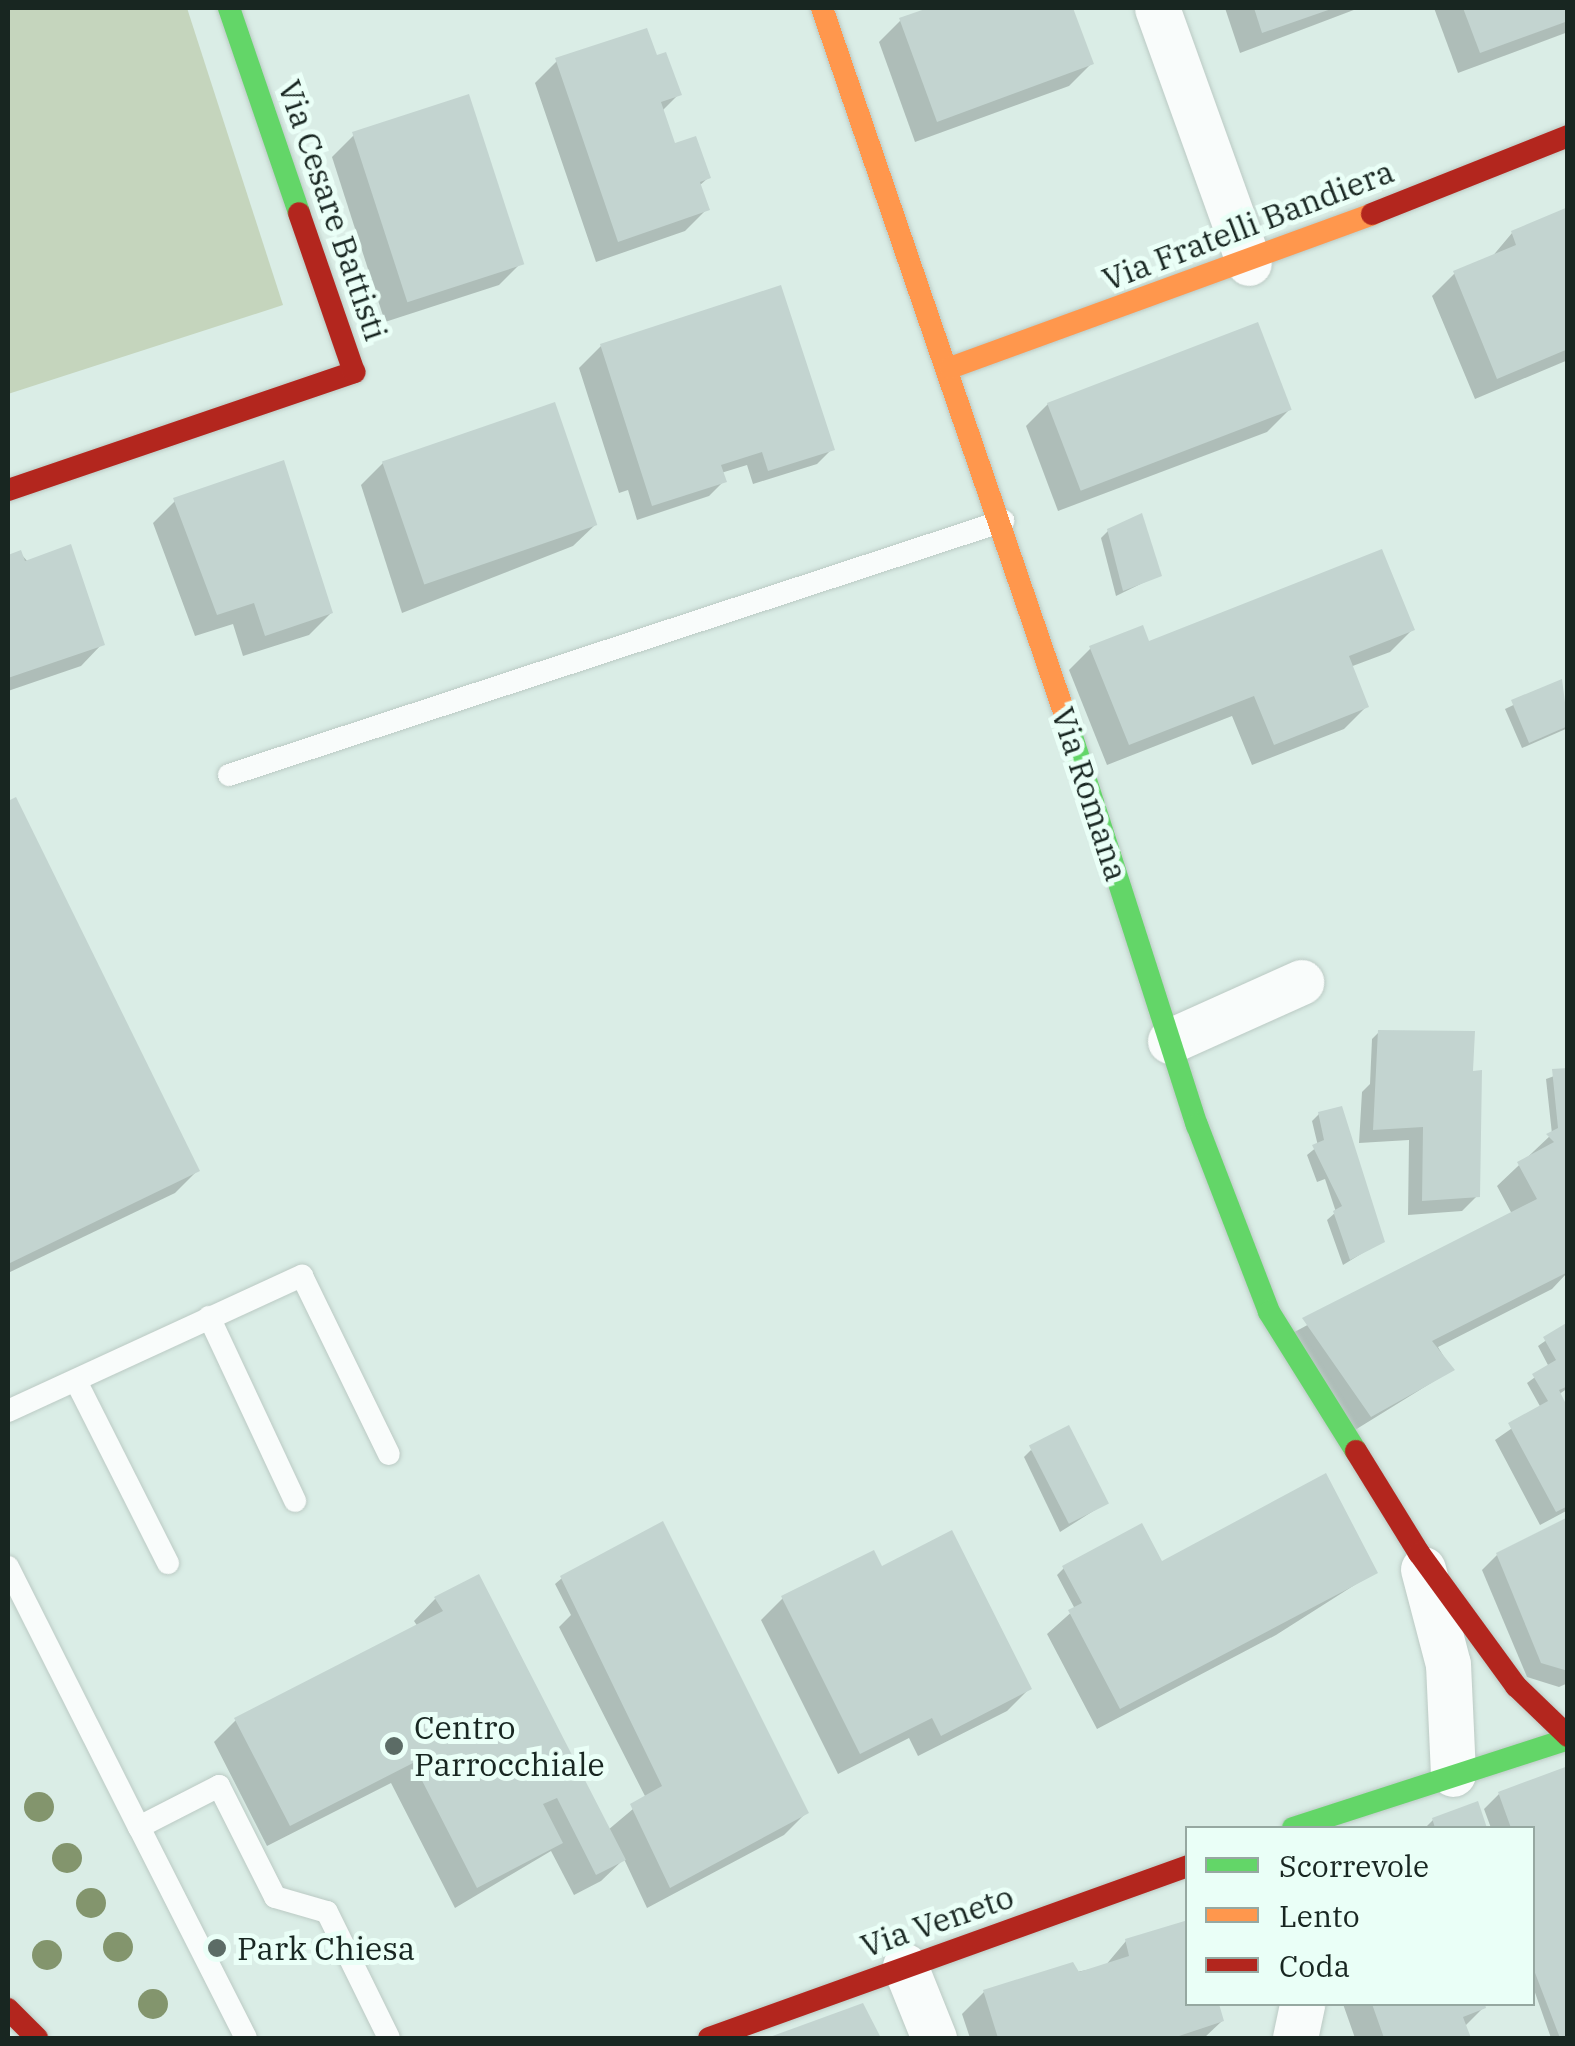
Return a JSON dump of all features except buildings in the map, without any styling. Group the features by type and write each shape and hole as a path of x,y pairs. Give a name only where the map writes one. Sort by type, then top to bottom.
{"street":[{"name":"Via Cesare Battisti","path":"8,490 354,372 229,8"},
{"name":"Via Romana","path":"822,8 1003,521 1170,1042 1270,1312 1418,1553 1516,1686 1568,1737"},
{"path":"1157,8 1249,262"},
{"name":"Via Fratelli Bandiera","path":"950,368 1249,262 1568,136"},
{"path":"1170,1042 1301,982"},
{"name":"Via Romana","path":"1418,1553 1448,1664 1452,1774"},
{"path":"1304,1826 1334,1821 1452,1774 1568,1737"},
{"name":"Via Veneto","path":"709,2038 1185,1867"},
{"path":"905,1966 934,2038"},
{"path":"1295,2038 1302,2006"},
{"path":"8,2010 37,2038"}],"lane":[{"path":"229,775 1003,521"},
{"path":"8,1411 302,1276 389,1454"},
{"path":"209,1317 294,1501"},
{"path":"76,1381 168,1563"},
{"path":"8,1567 246,2038"},
{"path":"139,1827 219,1786 275,1896 326,1912 389,2038"}],"green space":[{"path":"8,8 187,8 283,305 8,394"}],"traffic: fast":[{"path":"229,8 299,213"},
{"path":"1066,718 1197,1125 1269,1312 1356,1451"},
{"path":"1299,1826 1568,1739"}],"traffic: slow":[{"path":"822,8 1066,718"},
{"path":"950,368 1372,214"}],"traffic: jam":[{"path":"1372,214 1568,136"},
{"path":"8,490 354,372 299,213"},
{"path":"1356,1451 1419,1553 1516,1686 1568,1736"},
{"path":"709,2038 1185,1867"},
{"path":"8,2009 37,2038"}],"place":[{"name":"Centro Parrocchiale","path":"394,1746"},
{"name":"Park Chiesa","path":"217,1948"}]}
